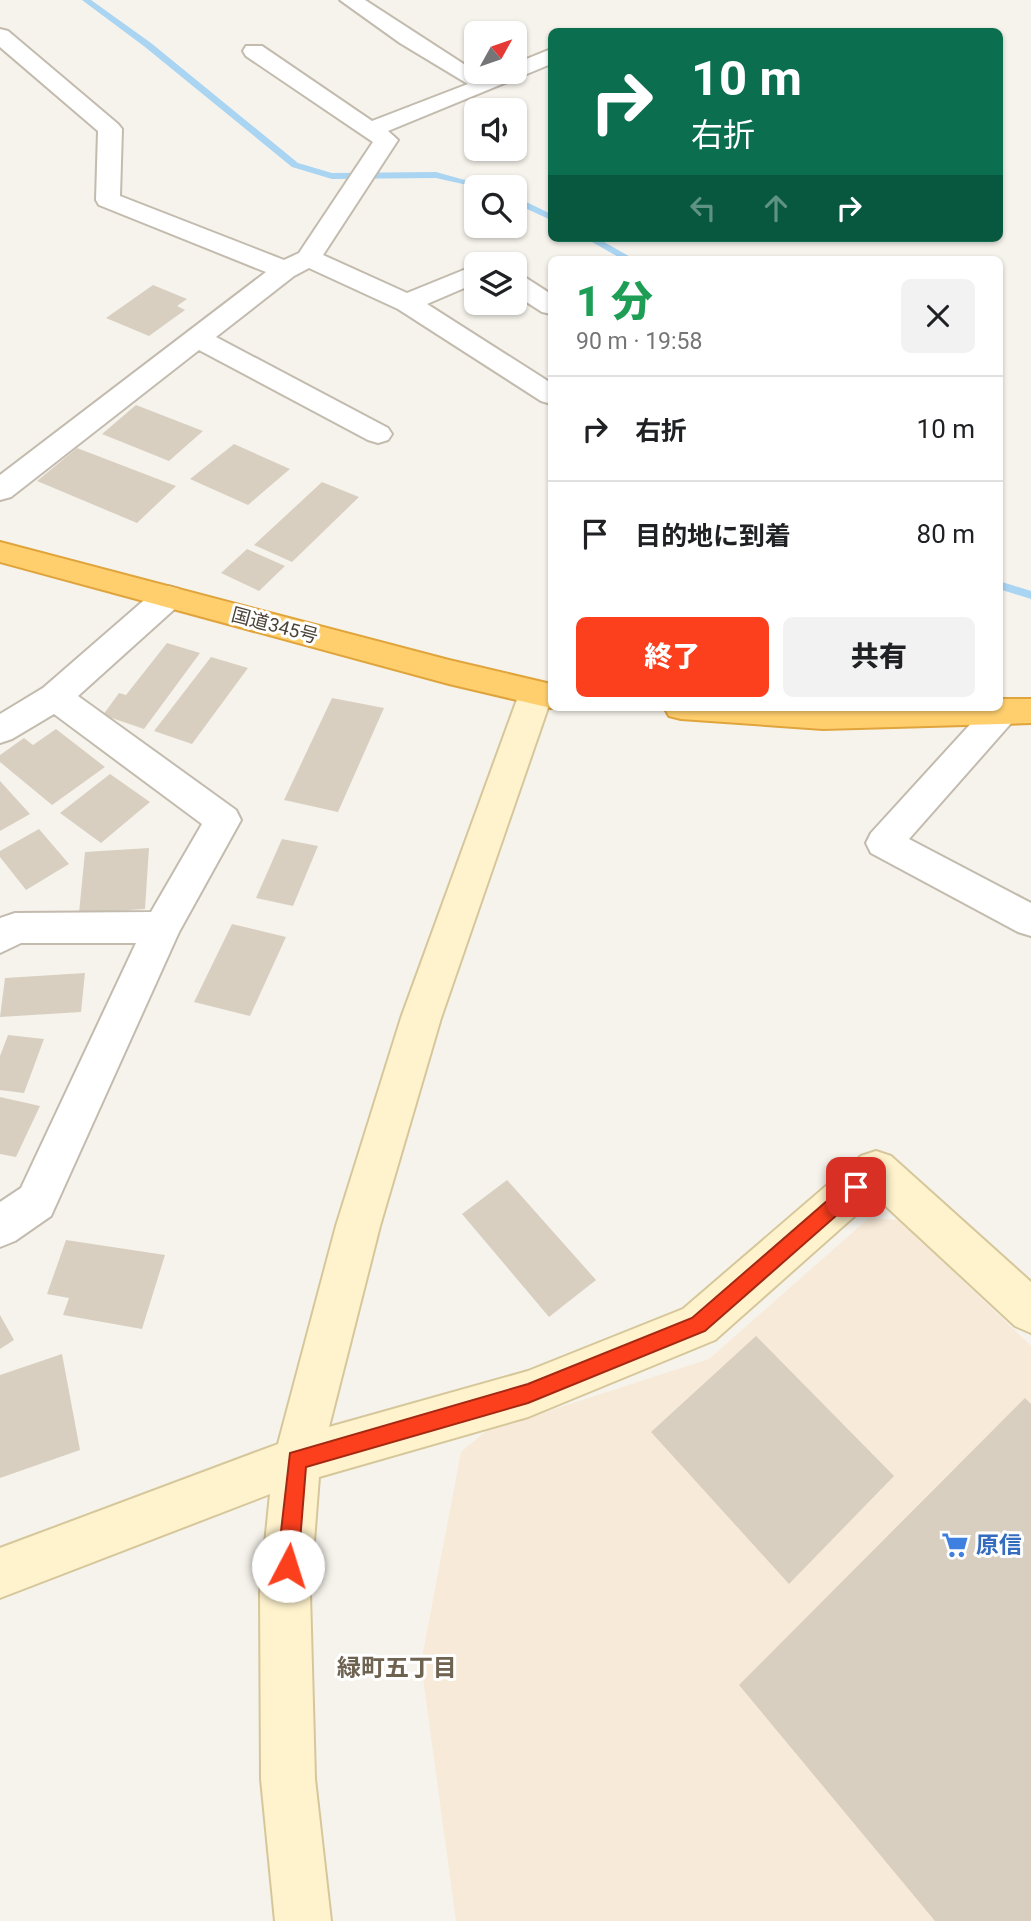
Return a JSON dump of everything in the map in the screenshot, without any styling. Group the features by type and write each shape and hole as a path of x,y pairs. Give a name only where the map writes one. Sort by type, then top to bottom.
{"highway":[{"name":"国道345号","path":"0,552 544,695"},
{"path":"744,711 823,716 1016,712"}],"street":[{"path":"351,0 486,85"},
{"path":"1,38 110,129 108,200 408,303 548,393"},
{"path":"0,490 296,264 386,140 254,51"},
{"path":"370,130 486,85 548,57"},
{"path":"408,303 464,278"},
{"path":"527,290 548,304"},
{"path":"198,338 378,434"},
{"path":"0,730 55,697 168,597"},
{"path":"303,1921 288,1779 285,1606 297,1460 358,1226 421,1018 544,695"},
{"path":"0,1227 36,1202 162,927 223,820 55,697"},
{"path":"1016,712 884,843 1031,921"},
{"path":"0,937 15,928 162,927"},
{"path":"0,1573 297,1460 528,1394 699,1325 876,1170 1031,1311"}],"shaded area":[{"path":"869,1218 899,1220 1031,1346 1031,1921 456,1921 421,1663 461,1452 486,1431 709,1359"}],"building":[{"path":"153,285 187,299 177,306 185,310 149,336 106,318"},
{"path":"136,405 203,431 169,461 102,434"},
{"path":"234,444 290,469 248,505 190,479"},
{"path":"77,448 176,486 137,523 37,481"},
{"path":"322,482 359,497 292,562 254,545"},
{"path":"247,549 285,566 259,591 221,573"},
{"path":"167,643 200,653 144,729 103,715 119,693 126,695"},
{"path":"211,657 248,668 192,744 154,731"},
{"path":"332,698 384,708 338,812 284,800"},
{"path":"56,729 105,767 52,805 0,762 0,755 24,738 33,745"},
{"path":"110,774 150,802 101,843 60,813"},
{"path":"0,781 30,814 0,831"},
{"path":"39,829 69,864 26,890 0,857 0,851"},
{"path":"282,839 318,846 293,906 256,898"},
{"path":"149,848 145,909 79,913 85,852"},
{"path":"232,924 286,937 250,1016 194,1002"},
{"path":"85,973 81,1012 0,1017 5,978"},
{"path":"8,1035 44,1039 24,1093 0,1090 0,1056"},
{"path":"0,1097 40,1106 16,1157 0,1154"},
{"path":"507,1180 596,1280 549,1317 462,1214"},
{"path":"66,1240 165,1255 142,1329 63,1315 69,1298 47,1294"},
{"path":"0,1315 14,1340 0,1349"},
{"path":"756,1336 894,1476 789,1584 651,1432"},
{"path":"62,1354 80,1450 0,1478 0,1375"},
{"name":"原信","path":"1025,1398 1031,1404 1031,1921 935,1921 739,1685"}],"waterway":[{"path":"86,0 148,45 295,165 332,176 436,175 464,182"},
{"path":"527,205 548,216"},
{"path":"597,242 623,256"},
{"path":"1003,586 1031,595"}],"place":[{"name":"原信","path":"955,1545"}],"district":[{"name":"緑町五丁目","path":"397,1668"}],"route":[{"path":"288,1566 297,1460 528,1394 699,1325 856,1187"}]}
